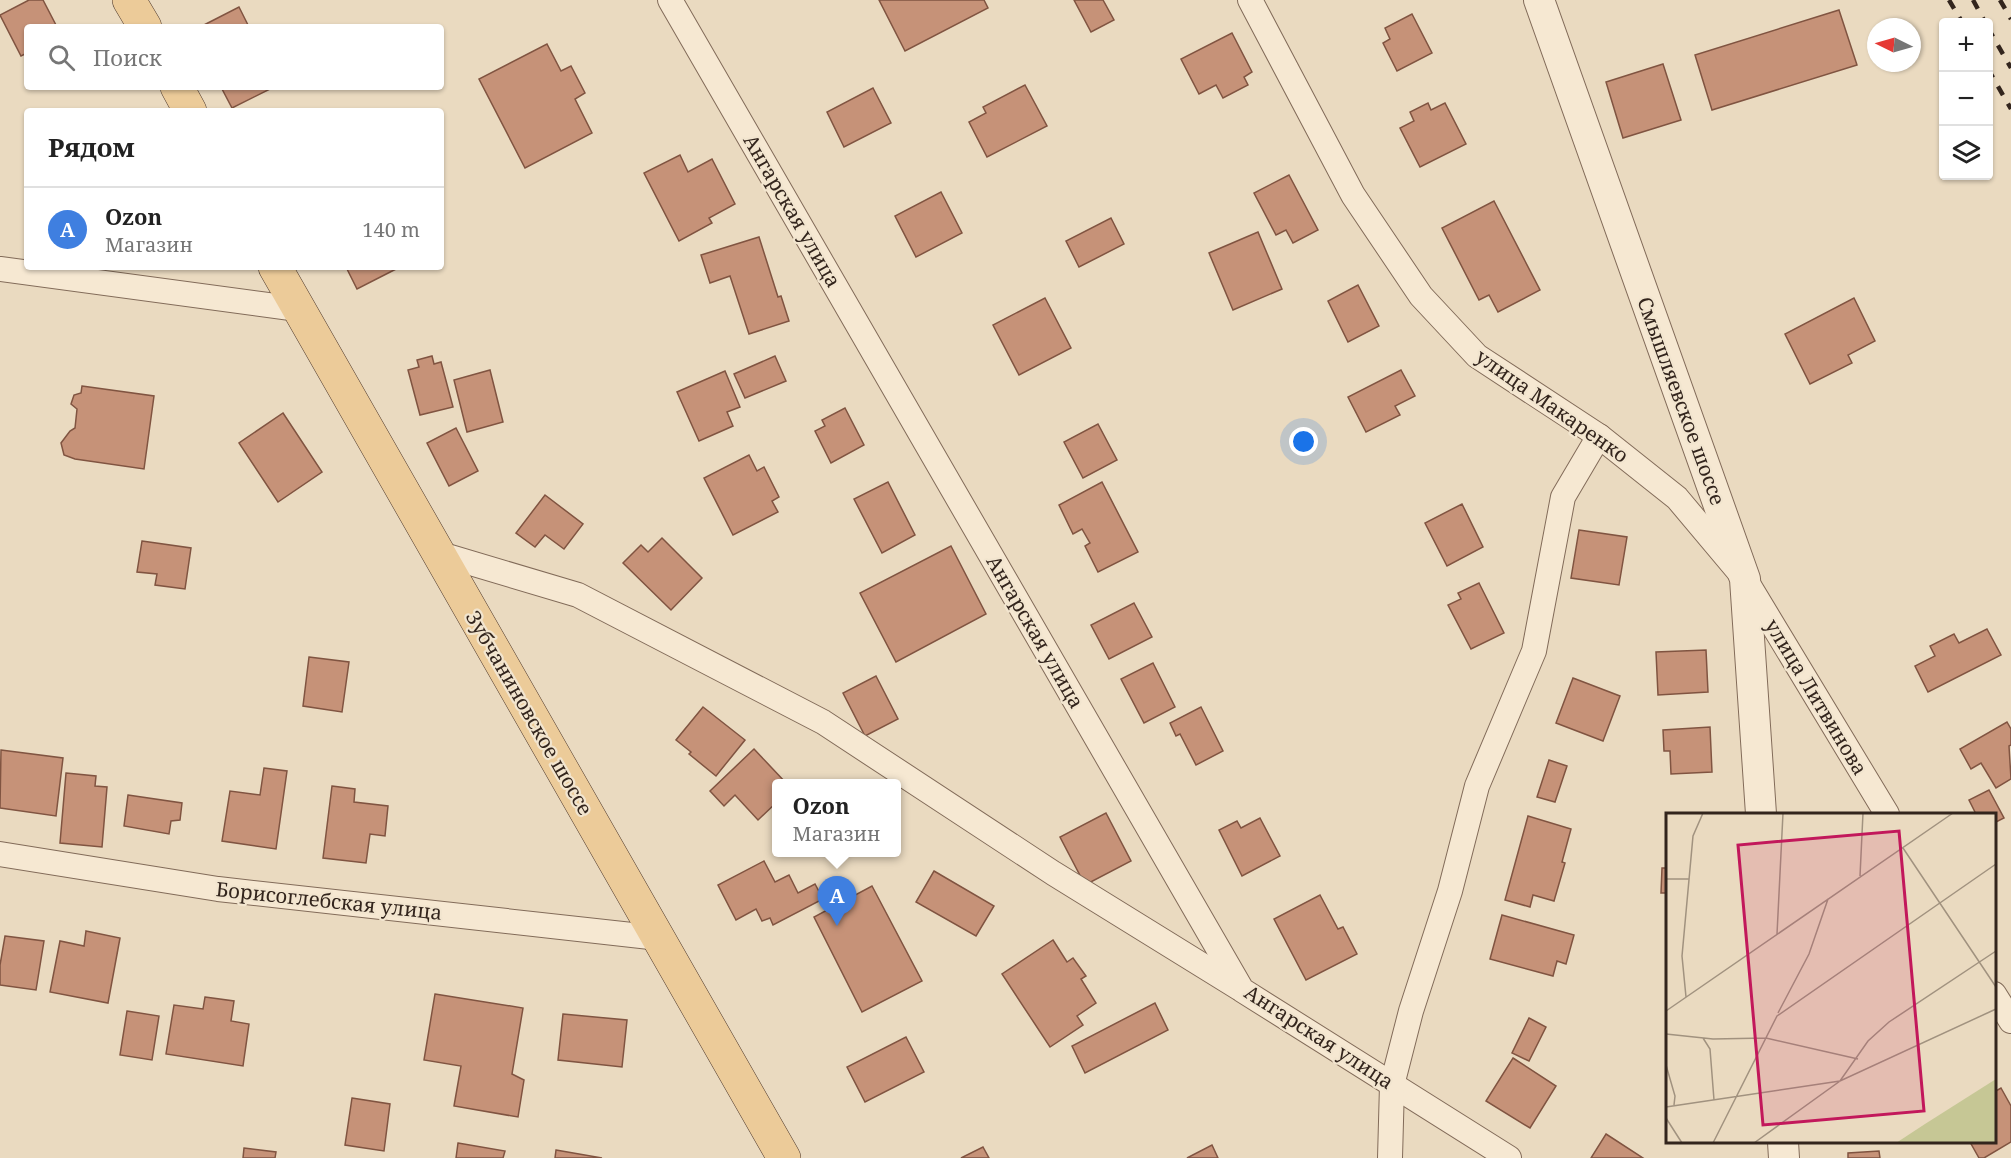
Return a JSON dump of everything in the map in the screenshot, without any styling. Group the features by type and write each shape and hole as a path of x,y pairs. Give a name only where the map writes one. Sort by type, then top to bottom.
{"main road":[{"path":"129,0 143,24"},
{"path":"179,90 188,108"},
{"name":"Зубчаниновское шоссе","path":"277,270 784,1158"}],"street":[{"name":"Ангарская улица","path":"670,0 1242,990 1509,1158"},
{"name":"улица Макаренко","path":"1250,0 1353,195 1421,296 1477,356 1599,436 1677,498 1745,579"},
{"name":"Смышляевское шоссе","path":"1539,0 1745,579 1761,813"},
{"path":"0,269 298,309"},
{"path":"1390,1158 1392,1085 1410,1011 1450,891 1477,786 1534,651 1563,497 1599,436"},
{"path":"438,553 578,595 823,722 1053,873 1242,990"},
{"name":"улица Литвинова","path":"1745,579 1886,813"},
{"name":"Борисоглебская улица","path":"0,854 218,889 659,938"},
{"path":"1996,996 2011,1022"},
{"path":"1783,1143 1784,1158"}],"building":[{"path":"29,0 43,0 55,24 24,24 24,54 21,56 0,15"},
{"path":"879,0 984,0 988,8 905,51"},
{"path":"1074,0 1103,0 1114,20 1091,32"},
{"path":"239,7 248,24 206,24"},
{"path":"1839,10 1857,65 1712,110 1695,55"},
{"path":"1412,14 1432,53 1397,71 1383,43 1390,39 1385,28"},
{"path":"1232,33 1252,72 1244,77 1248,85 1223,98 1216,85 1199,94 1181,59"},
{"path":"547,44 561,71 571,66 585,93 575,99 592,133 525,168 479,79"},
{"path":"1663,64 1681,120 1623,138 1606,82"},
{"path":"1025,85 1047,126 987,157 969,122 986,113 983,107"},
{"path":"873,88 891,123 844,147 827,112"},
{"path":"223,90 268,90 232,108"},
{"path":"1428,103 1431,110 1445,103 1466,144 1420,167 1400,128 1414,121 1410,112"},
{"path":"680,155 688,172 712,159 735,204 709,218 712,223 679,241 644,173"},
{"path":"1289,175 1318,230 1293,243 1286,230 1276,235 1254,193"},
{"path":"941,192 962,233 916,257 895,216"},
{"path":"1494,201 1540,290 1498,312 1489,295 1479,300 1442,228"},
{"path":"1111,218 1124,244 1079,267 1066,241"},
{"path":"1258,232 1282,289 1233,310 1209,253"},
{"path":"759,237 778,297 781,296 789,321 749,334 730,276 710,283 701,255"},
{"path":"348,270 394,270 357,289"},
{"path":"1358,285 1379,326 1348,342 1328,301"},
{"path":"1045,298 1071,348 1019,375 993,325"},
{"path":"1854,298 1875,341 1848,355 1852,363 1810,384 1785,334"},
{"path":"432,356 434,364 441,362 453,407 420,415 408,370 419,367 417,360"},
{"path":"775,356 786,381 745,398 734,374"},
{"path":"490,370 503,422 467,432 454,380"},
{"path":"1401,370 1415,396 1395,406 1400,415 1366,432 1348,397"},
{"path":"725,371 740,407 727,412 733,426 699,441 677,392"},
{"path":"82,386 154,396 144,469 75,459 64,455 61,443 75,428 77,409 71,404 74,395 81,393"},
{"path":"845,408 864,445 831,463 815,431 825,426 822,420"},
{"path":"283,413 322,472 278,502 239,443"},
{"path":"1098,424 1117,460 1083,478 1064,442"},
{"path":"456,428 478,471 449,486 427,443"},
{"path":"749,455 757,471 764,467 779,497 772,501 778,512 733,535 704,478"},
{"path":"888,482 915,535 882,553 854,499"},
{"path":"1102,482 1138,552 1098,572 1085,546 1090,543 1082,529 1073,534 1059,505"},
{"path":"545,495 583,524 564,549 545,535 535,547 516,533"},
{"path":"1462,504 1483,547 1447,566 1425,523"},
{"path":"1579,530 1627,537 1619,585 1571,578"},
{"path":"662,538 702,578 671,610 623,563 641,545 648,552"},
{"path":"142,541 191,548 185,589 155,585 157,574 137,572"},
{"path":"951,546 986,614 896,662 860,593"},
{"path":"1479,583 1504,633 1471,649 1448,605 1461,599 1458,593"},
{"path":"1134,603 1152,637 1109,659 1091,625"},
{"path":"1987,629 2001,655 1928,692 1915,666 1935,656 1930,646 1954,634 1959,643"},
{"path":"1706,650 1708,692 1658,695 1656,652"},
{"path":"309,657 349,662 342,712 303,706"},
{"path":"1153,663 1175,707 1144,723 1121,679"},
{"path":"876,676 898,719 865,736 843,693"},
{"path":"1573,678 1620,696 1603,741 1556,723"},
{"path":"703,707 745,740 716,776 676,740"},
{"path":"1201,707 1223,751 1196,765 1180,734 1176,736 1170,723"},
{"path":"2007,722 2011,729 2011,745 2009,746 2011,779 1996,788 1981,763 1971,769 1960,749"},
{"path":"1710,727 1712,772 1671,774 1670,751 1664,751 1663,730"},
{"path":"754,749 782,779 772,779 772,807 758,820 735,795 724,806 710,791"},
{"path":"1,750 63,758 56,816 0,808"},
{"path":"1549,760 1567,766 1555,802 1537,797"},
{"path":"264,768 287,771 276,849 222,841 230,791 260,795"},
{"path":"66,773 96,776 95,786 107,787 102,847 60,843"},
{"path":"332,786 355,789 354,802 388,806 385,836 370,834 366,863 323,858"},
{"path":"1989,790 2004,818 1996,822 1996,813 1976,813 1969,800"},
{"path":"128,795 182,803 180,820 171,821 169,834 124,826"},
{"path":"1106,813 1131,861 1085,885 1060,837"},
{"path":"1528,816 1571,829 1562,862 1565,863 1554,901 1533,895 1530,907 1505,900"},
{"path":"1260,818 1280,856 1242,876 1219,830 1237,821 1241,828"},
{"path":"764,861 775,882 789,875 798,893 815,884 823,899 773,925 770,918 762,921 756,909 736,920 718,885"},
{"path":"1662,868 1666,868 1666,893 1661,893"},
{"path":"934,871 994,906 976,936 916,902"},
{"path":"872,886 922,981 862,1012 814,917"},
{"path":"1320,895 1338,929 1343,927 1357,954 1306,980 1274,919"},
{"path":"1502,915 1574,935 1566,964 1557,961 1553,976 1490,959"},
{"path":"86,931 120,938 108,1003 50,992 60,941 84,946"},
{"path":"5,936 44,941 36,990 0,985 0,965"},
{"path":"1053,940 1067,962 1073,958 1086,976 1081,979 1096,1003 1077,1016 1083,1025 1050,1047 1002,974"},
{"path":"435,994 523,1008 512,1074 524,1080 518,1117 454,1106 461,1066 424,1060"},
{"path":"205,997 234,1001 231,1021 249,1024 243,1066 166,1054 174,1005 203,1009"},
{"path":"1155,1003 1168,1030 1085,1073 1072,1046"},
{"path":"127,1011 159,1016 152,1060 120,1055"},
{"path":"563,1014 627,1020 622,1067 558,1060"},
{"path":"1529,1018 1546,1027 1529,1061 1512,1053"},
{"path":"906,1037 924,1072 865,1102 847,1067"},
{"path":"1513,1058 1556,1086 1530,1128 1486,1101"},
{"path":"2001,1088 2011,1106 2011,1142 1984,1158 1979,1158 1971,1143 1996,1143 1996,1091"},
{"path":"352,1098 390,1104 384,1151 345,1145"},
{"path":"1606,1134 1643,1158 1591,1158"},
{"path":"458,1143 505,1151 503,1158 456,1158"},
{"path":"1212,1145 1218,1158 1187,1158"},
{"path":"983,1147 989,1158 961,1158"},
{"path":"244,1148 276,1152 275,1158 243,1158"},
{"path":"556,1150 602,1158 555,1158"},
{"path":"1879,1151 1880,1158 1848,1158 1848,1153"}],"railway":[{"path":"1949,0 1960,18"},
{"path":"1973,0 1983,18"},
{"path":"2000,0 2011,19"},
{"path":"1993,37 2011,68"},
{"path":"1990,72 2011,109"}],"place":[{"name":"Ozon","path":"837,926"}]}
